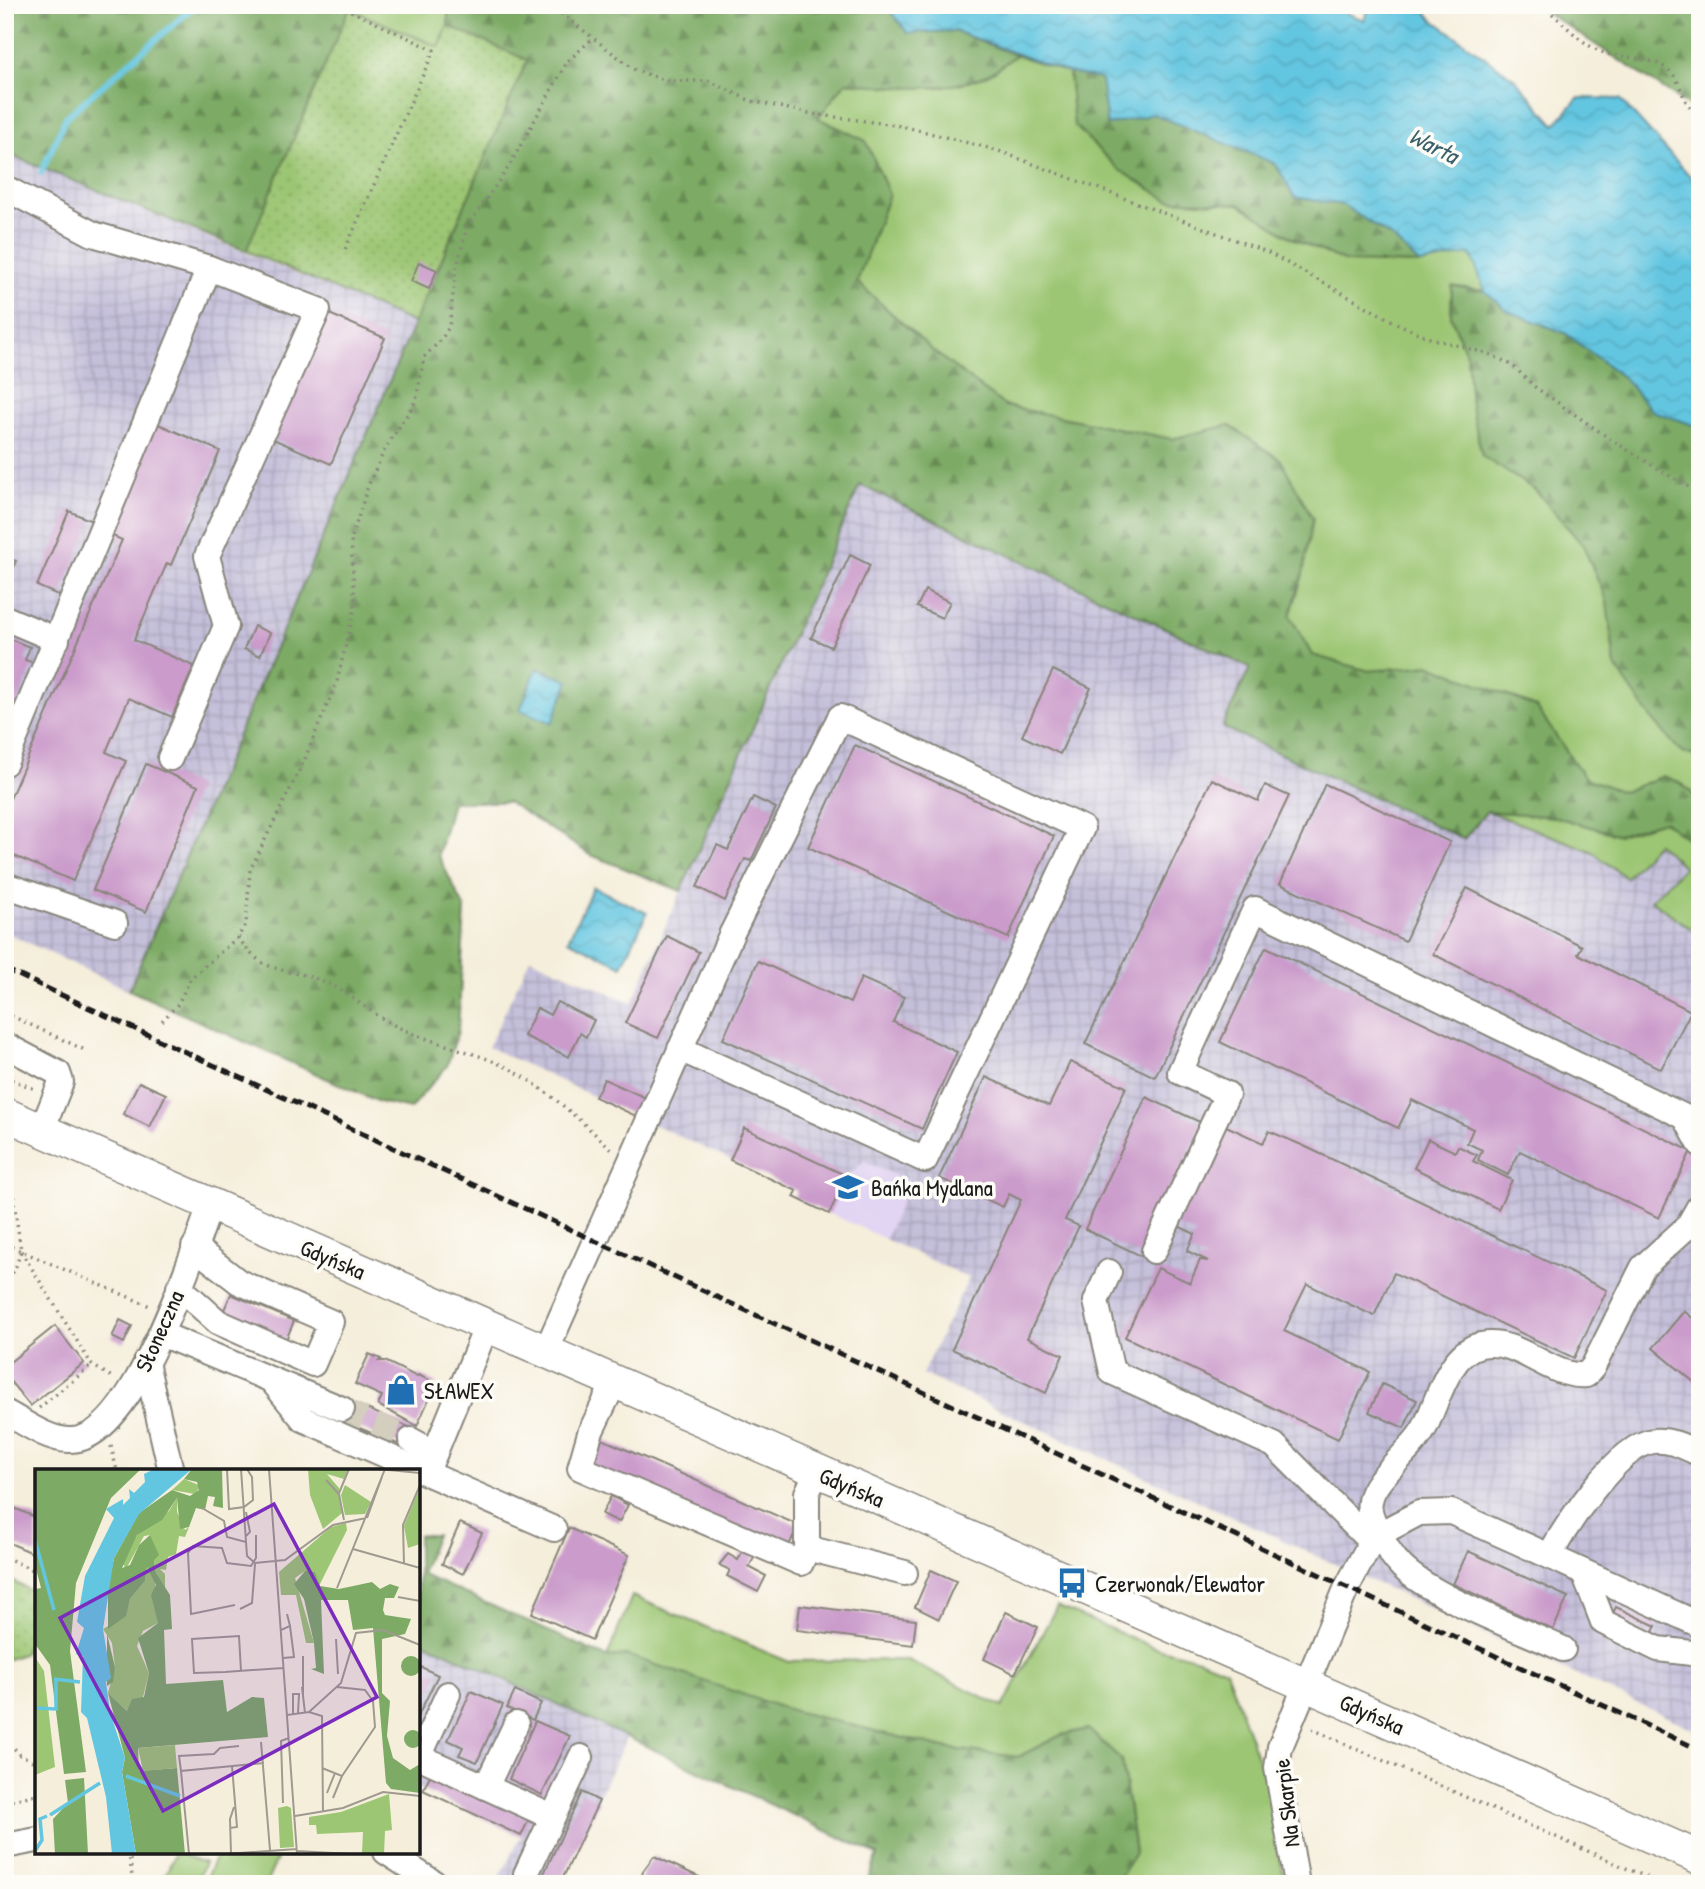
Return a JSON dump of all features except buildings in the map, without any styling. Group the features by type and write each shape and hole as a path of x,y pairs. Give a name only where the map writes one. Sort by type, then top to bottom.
{"main road":[{"name":"Gdyńska","path":"5,1114 1700,1858"}],"street":[{"path":"5,188 93,234 209,268 318,310 207,556 226,626 170,758"},
{"path":"5,763 209,268"},
{"path":"5,618 57,640"},
{"path":"546,1351 629,1163 680,1049 732,933 840,717 1082,828 925,1160 680,1049"},
{"path":"5,884 116,923"},
{"path":"1154,1251 1227,1094 1180,1072 1255,909 1685,1117 1700,1144"},
{"path":"5,1045 58,1073 61,1082 42,1130"},
{"path":"1375,1538 1370,1501 1377,1485 1412,1449 1458,1358 1478,1345 1498,1342 1572,1376 1586,1374 1593,1367 1643,1268 1688,1226 1700,1205"},
{"name":"Słoneczna","path":"5,1412 52,1437 71,1440 89,1436 106,1421 147,1367 210,1206"},
{"path":"179,1287 218,1322 313,1364 331,1322 239,1283 194,1247"},
{"path":"1109,1272 1096,1301 1112,1372 1274,1445 1375,1538 1401,1567 1435,1590 1563,1649"},
{"path":"431,1462 487,1325"},
{"path":"160,1334 342,1409"},
{"path":"147,1367 171,1469"},
{"path":"272,1381 303,1419 431,1462 554,1529"},
{"path":"614,1382 590,1433 580,1468 801,1563 807,1548 807,1493 817,1472"},
{"path":"411,1440 431,1462"},
{"path":"1549,1556 1562,1532 1604,1480 1634,1449 1650,1441 1666,1441 1700,1454"},
{"path":"1375,1538 1419,1513 1451,1512 1700,1625"},
{"name":"Na Skarpie","path":"1297,1884 1277,1768 1283,1736 1347,1587 1375,1538"},
{"path":"807,1548 905,1573"},
{"path":"1584,1573 1603,1622 1658,1649 1700,1654"},
{"path":"420,1754 448,1694"},
{"path":"486,1787 516,1724"},
{"path":"420,1756 552,1817"},
{"path":"526,1874 582,1757"},
{"path":"5,1846 35,1840"},
{"path":"389,1854 436,1884"}],"path":[{"path":"338,5 433,50 344,252"},
{"path":"550,5 635,70 650,77 667,81 709,81 751,101 813,114 902,126 996,150 1267,252 1409,329 1430,338 1489,354 1512,365 1535,387 1613,441 1700,494"},
{"path":"1541,5 1590,46 1603,53 1666,68 1677,81 1690,110 1700,117"},
{"path":"162,1021 178,1004 191,978 238,937 246,924 250,870 304,761 337,681 355,607 351,540 368,486 381,457 416,401 424,357 449,327 456,271 467,227 508,168 567,62 594,37"},
{"path":"238,937 250,956 279,971 319,979 355,997 383,1019 508,1068 546,1092 629,1163"},
{"path":"5,1013 87,1051"},
{"path":"5,1077 40,1091"},
{"path":"7,1152 21,1251 92,1365 123,1383"},
{"path":"5,1244 158,1309"},
{"path":"5,1285 21,1251"},
{"path":"32,1414 92,1365"},
{"path":"5,1557 35,1571"},
{"path":"1303,1725 1662,1884"},
{"path":"5,1738 20,1755 35,1762"},
{"path":"5,1802 35,1794"},
{"path":"130,1854 133,1884"}],"shaded area":[{"path":"5,153 414,323 129,990 5,932"},
{"path":"860,485 1250,668 1222,727 1464,839 1487,811 1591,851 1626,877 1657,843 1684,867 1651,900 1700,935 1700,1732 922,1374 969,1278 885,1239 910,1182 864,1161 847,1176 745,1128 730,1160 488,1047 530,958 632,1003"},
{"name":"Bańka Mydlana","path":"744,1128 846,1175 864,1161 911,1182 885,1239 794,1197 796,1191 730,1160"},
{"path":"420,1640 627,1737 557,1884 505,1884 498,1880 521,1836 420,1789"}],"green space":[{"path":"5,5 351,5 246,251 5,153"},
{"path":"351,5 448,5 448,26 439,47 349,9"},
{"path":"448,5 885,5 908,33 955,31 1016,55 989,74 955,85 918,88 846,82 818,118 866,141 889,194 857,282 933,351 1005,406 1172,439 1229,425 1281,460 1313,519 1303,574 1290,616 1312,655 1369,671 1431,665 1536,707 1585,778 1623,792 1663,776 1681,783 1700,801 1700,848 1663,821 1619,835 1556,817 1487,811 1464,839 1222,727 1250,668 860,485 681,891 591,855 508,802 452,802 438,855 465,909 458,1031 447,1066 410,1109 379,1102 129,990 527,60 448,26"},
{"path":"1535,5 1700,5 1700,113"},
{"path":"349,9 439,47 448,26 527,60 414,323 246,251"},
{"path":"1016,55 1069,73 1074,125 1168,200 1239,204 1292,238 1346,262 1420,264 1471,253 1485,291 1452,287 1451,317 1467,356 1471,405 1482,456 1535,490 1583,545 1607,601 1615,666 1682,753 1700,756 1700,801 1681,783 1663,776 1623,792 1585,778 1536,707 1431,665 1369,671 1312,655 1290,616 1303,574 1229,425 1172,439 1005,406 933,351 857,282 889,194 818,118 846,82 906,88 988,75"},
{"path":"1069,73 1102,79 1107,125 1154,114 1276,164 1294,197 1343,205 1390,236 1420,264 1346,262 1292,238 1239,204 1168,200 1118,169 1074,125"},
{"path":"1452,286 1485,291 1508,311 1565,333 1624,378 1652,411 1700,427 1700,756 1682,753 1651,718 1615,666 1607,601 1583,545 1535,490 1482,456 1471,405 1467,356 1451,317"},
{"path":"1487,811 1556,817 1619,835 1663,820 1700,848 1700,935 1651,900 1684,867 1657,843 1626,878 1591,851"},
{"path":"420,1535 436,1535 421,1574 606,1657 627,1655 786,1709 944,1748 1018,1757 1061,1735 1088,1729 1122,1760 1135,1853 1115,1884 866,1884 878,1855 420,1640"},
{"path":"5,1577 35,1593 35,1630 23,1654 5,1660"},
{"path":"632,1596 787,1661 908,1660 1003,1707 1057,1606 1153,1647 1199,1659 1226,1670 1268,1787 1285,1884 1115,1884 1135,1852 1122,1760 1088,1729 1061,1735 1018,1757 944,1748 786,1709 607,1657"},
{"path":"175,1854 205,1863 195,1884 161,1884"},
{"path":"217,1854 279,1854 266,1884 203,1884"}],"water":[{"name":"Warta","path":"885,5 1340,5 1346,13 1364,20 1369,5 1420,5 1432,19 1515,79 1555,125 1578,98 1620,99 1700,187 1700,427 1652,411 1624,378 1565,333 1508,311 1485,291 1471,254 1420,264 1390,236 1343,205 1294,197 1276,164 1154,114 1107,125 1101,79 1069,73 955,31 908,33"},
{"path":"537,668 569,681 552,723 520,710"},
{"path":"593,887 647,913 622,966 568,940"}],"waterway":[{"path":"41,173 66,117 196,5"}],"tunnel":[{"path":"342,1409 411,1440"}],"railway":[{"path":"5,969 1700,1750"}],"place":[{"name":"Bańka Mydlana","path":"848,1187"},
{"name":"SŁAWEX","path":"401,1390"},
{"name":"Czerwonak/Elewator","path":"1072,1583"}]}
